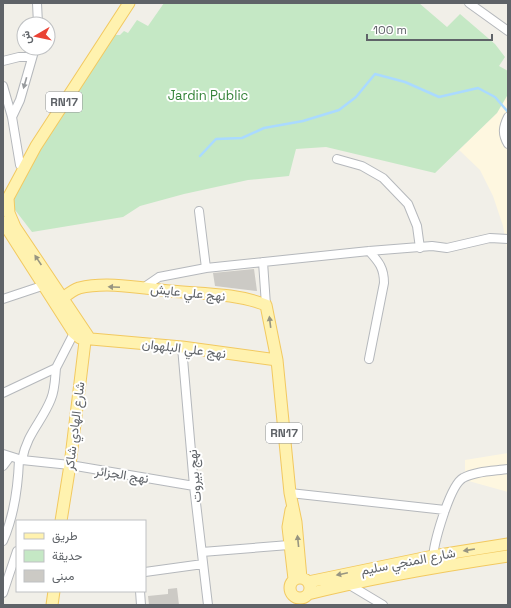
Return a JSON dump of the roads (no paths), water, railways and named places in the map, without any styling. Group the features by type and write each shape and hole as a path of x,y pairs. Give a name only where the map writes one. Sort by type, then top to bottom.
{"main road":[{"name":"RN17","path":"87,337 60,301 15,227 5,203 22,167 123,3"},
{"name":"RN17","path":"22,167 129,3"},
{"name":"RN17","path":"3,222 45,285 60,301 74,333 87,337"},
{"name":"نهج علي عايش","path":"60,301 78,288 91,286 143,288 246,298 266,304"},
{"path":"266,304 277,360"},
{"name":"نهج علي البلهوان","path":"87,337 182,347 277,360"},
{"name":"شارع الهادي شاكر","path":"61,520 87,337"},
{"name":"RN17","path":"277,360 291,505 296,522 301,580"},
{"name":"RN17","path":"291,505 288,528 289,545 301,580 310,586 303,600 290,592 289,587 301,580"},
{"name":"شارع المنجي سليم","path":"303,600 348,584 433,561 508,544"},
{"name":"شارع المنجي سليم","path":"301,580 433,561 508,556"},
{"path":"52,605 54,592"}],"street":[{"path":"37,3 38,16"},
{"path":"469,3 508,31"},
{"path":"3,61 19,57 32,57 20,100 12,118"},
{"path":"3,86 6,108 12,118 22,167"},
{"path":"506,120 504,136 508,144"},
{"path":"337,159 362,166 383,178 408,204 417,226 420,248"},
{"path":"199,211 206,268"},
{"path":"143,288 159,277 206,268 369,251 432,246 447,248 486,239 508,239"},
{"path":"369,251 381,264 384,272 384,283 369,359"},
{"path":"263,262 266,304"},
{"path":"3,299 45,285"},
{"path":"3,541 9,527 21,460 32,430 52,398 56,368 74,333"},
{"name":"نهج بيروت","path":"182,347 194,486 208,605"},
{"path":"3,393 56,368"},
{"path":"3,466 6,456"},
{"name":"نهج الجزائر","path":"6,456 21,460 70,465 194,486"},
{"path":"433,561 445,510 458,482 462,478 470,475 508,469"},
{"path":"290,493 445,510"},
{"path":"202,552 289,545"},
{"path":"3,593 16,553"},
{"path":"146,572 203,564"},
{"path":"348,584 384,605"},
{"path":"140,592 141,605"}],"waterway":[{"path":"200,156 216,139 242,138 264,128 303,121 339,110 356,97 375,74 405,82 439,97 478,88 495,97 508,112"}],"park label":[{"name":"Jardin Public","path":"208,95"}]}
